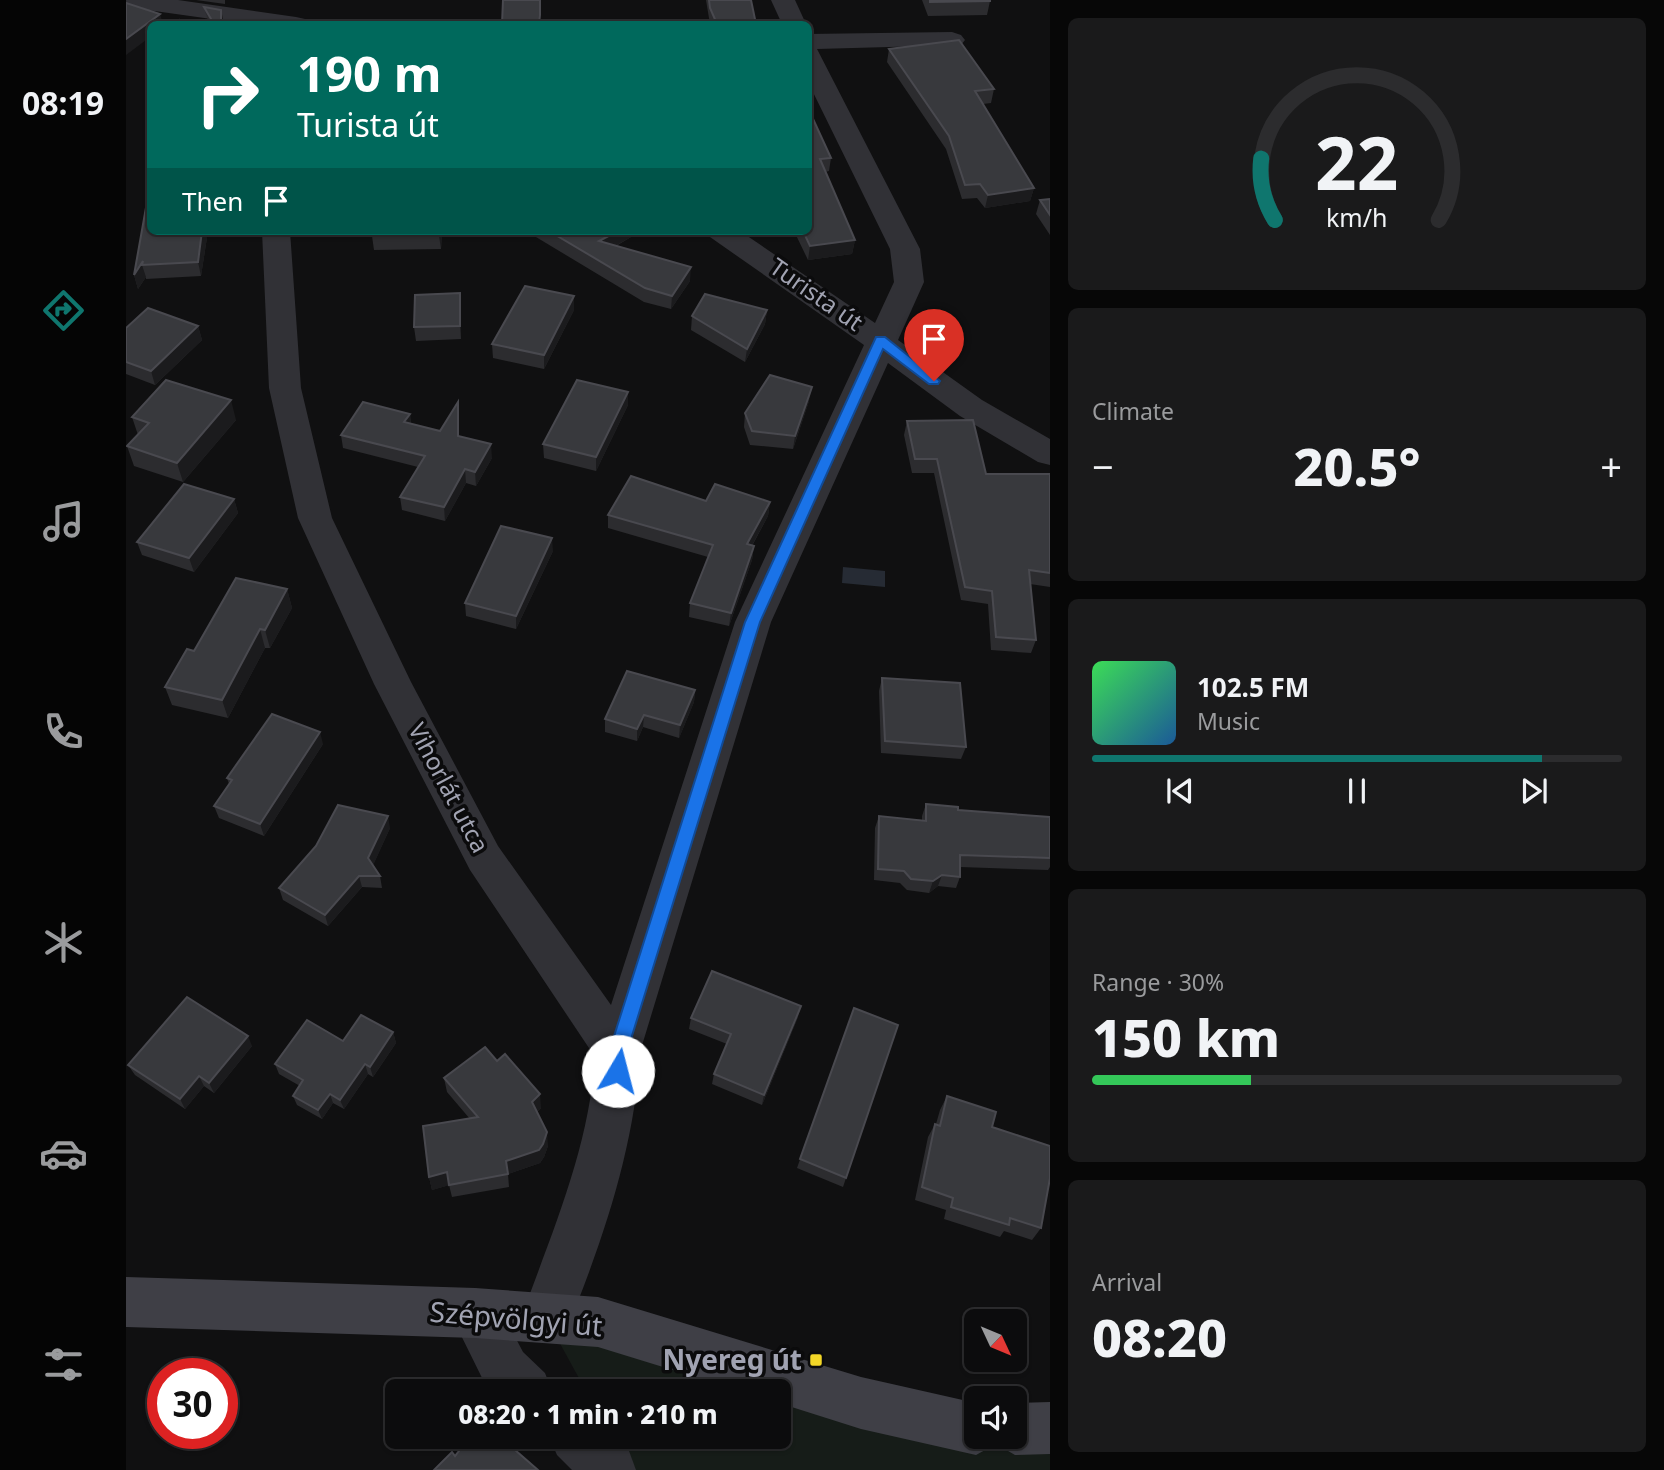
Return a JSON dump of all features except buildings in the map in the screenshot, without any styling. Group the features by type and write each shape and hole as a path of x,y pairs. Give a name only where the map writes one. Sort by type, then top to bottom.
{"street":[{"path":"126,0 273,21"},
{"path":"295,21 301,0"},
{"path":"783,0 793,21"},
{"path":"812,42 952,40"},
{"path":"546,1318 600,1158 618,1090 618,1052 753,622 909,282 905,248 812,63"},
{"name":"Vihorlát utca","path":"276,235 285,388 315,518 393,684 484,858 618,1052"},
{"name":"Turista út","path":"726,235 881,340 971,408 1050,454"},
{"name":"Szépvölgyi út","path":"126,1302 475,1313 598,1322 860,1403 964,1426"},
{"path":"475,1313 505,1370 514,1379"},
{"path":"1027,1429 1050,1428"},
{"path":"588,1449 610,1470"}],"shaded area":[{"path":"843,567 885,571 885,587 842,583"},
{"path":"546,1318 772,1379 579,1379"},
{"path":"791,1384 964,1426 964,1449 1027,1449 1027,1434 1050,1428 1050,1470 629,1470 618,1449 791,1449"}],"place":[{"name":"Nyereg út","path":"816,1360"}],"route":[{"path":"618,1071 618,1052 753,622 881,340 934,381"}]}
